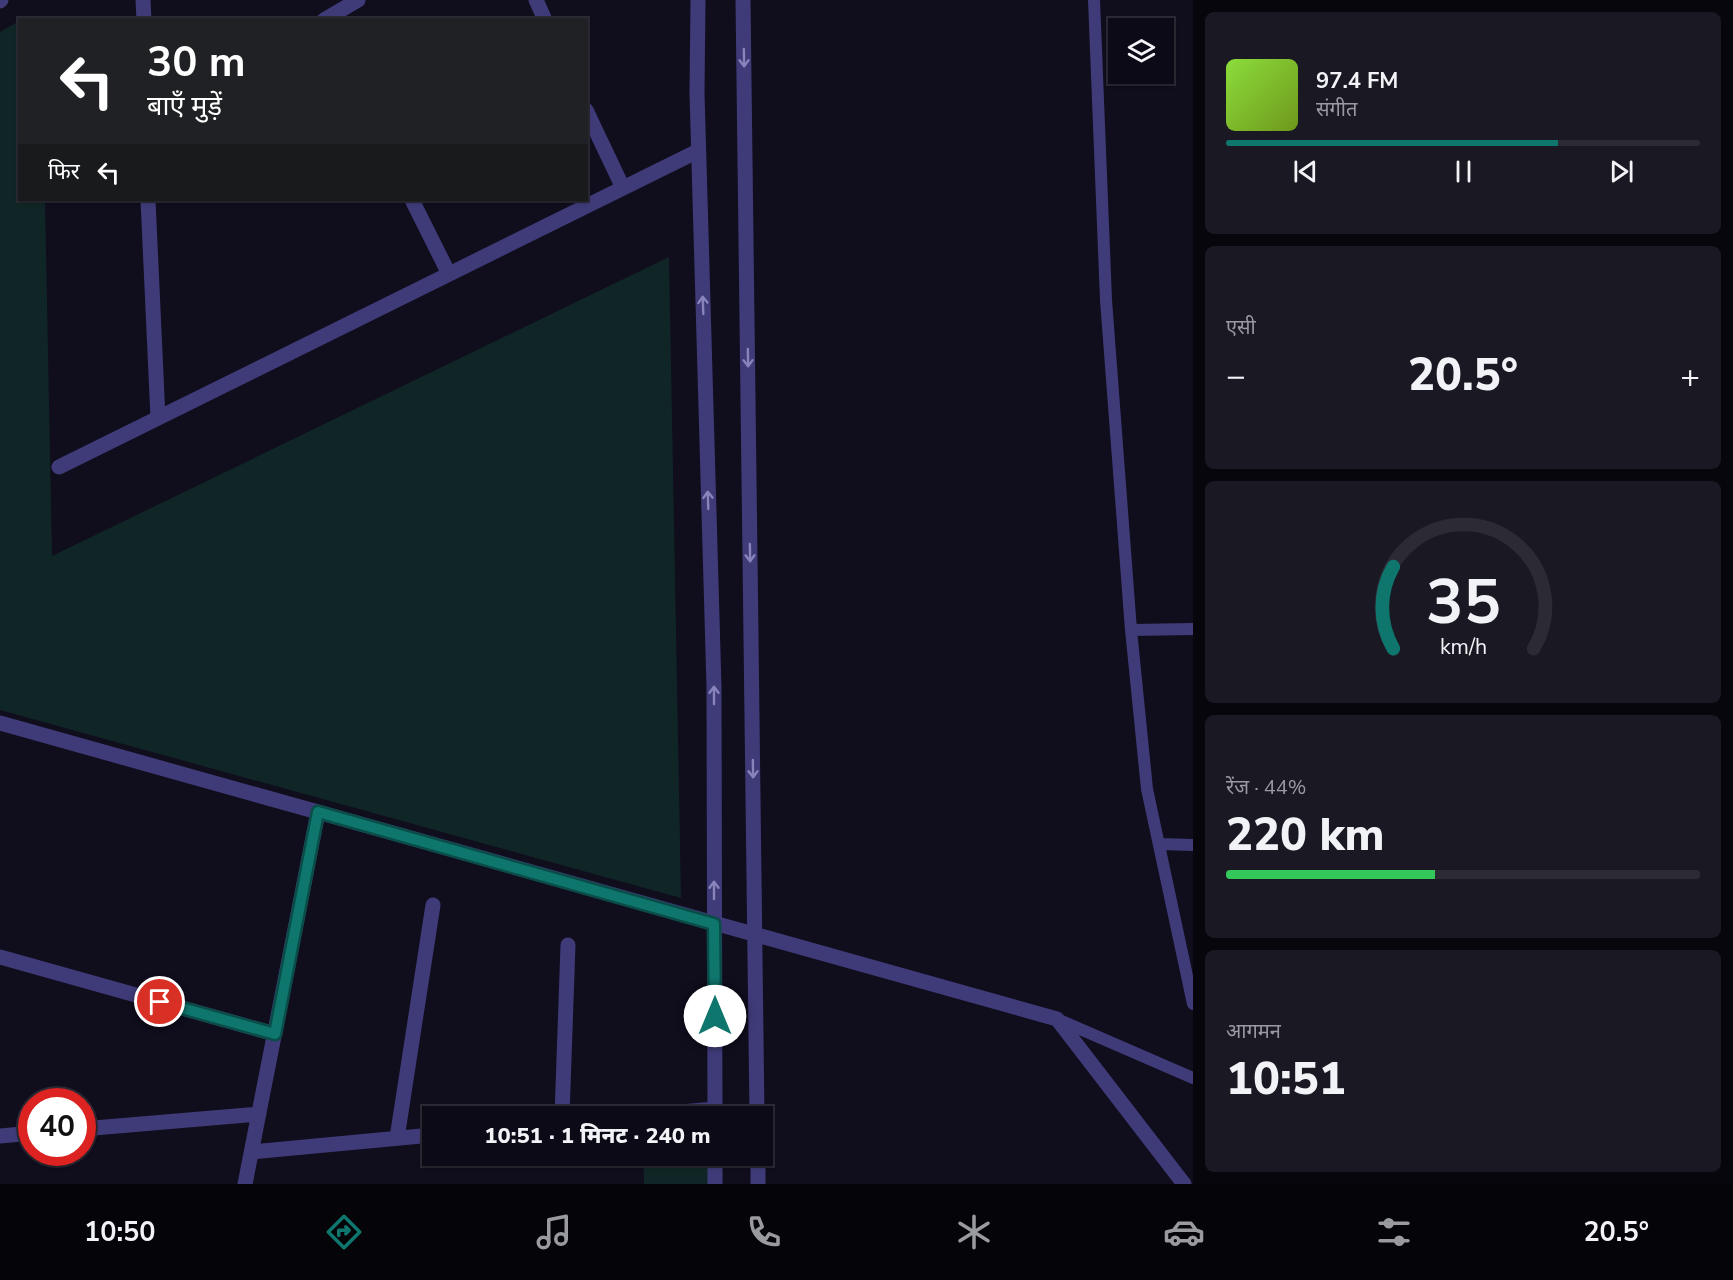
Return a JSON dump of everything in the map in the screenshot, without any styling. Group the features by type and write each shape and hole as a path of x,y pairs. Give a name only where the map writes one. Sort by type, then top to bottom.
{"street":[{"path":"143,0 144,18"},
{"path":"326,18 358,0"},
{"path":"536,0 544,18"},
{"path":"698,0 698,151 714,687 715,1106"},
{"path":"743,0 757,1106"},
{"path":"588,114 623,188"},
{"path":"59,467 698,151"},
{"path":"148,201 158,418"},
{"path":"412,201 449,274"},
{"path":"0,723 1057,1019 1184,1184"},
{"path":"245,1184 318,812"},
{"path":"397,1138 434,905"},
{"path":"562,1106 568,945"},
{"path":"0,957 275,1034"},
{"path":"96,1128 259,1114"},
{"path":"0,1136 18,1134"},
{"path":"252,1152 422,1136"},
{"path":"715,1166 715,1184"},
{"path":"758,1166 758,1184"}],"lane":[{"path":"1094,0 1106,300 1131,630 1147,789 1193,1004"},
{"path":"1131,630 1193,629"},
{"path":"1159,844 1193,845"},
{"path":"1057,1019 1193,1078"}],"green space":[{"path":"18,22 18,201 45,201 52,556 669,257 681,898 0,710 0,32"},
{"path":"643,1166 709,1166 709,1184 644,1184"}],"route":[{"path":"160,1002 275,1034 318,812 714,924 715,1016"}]}
